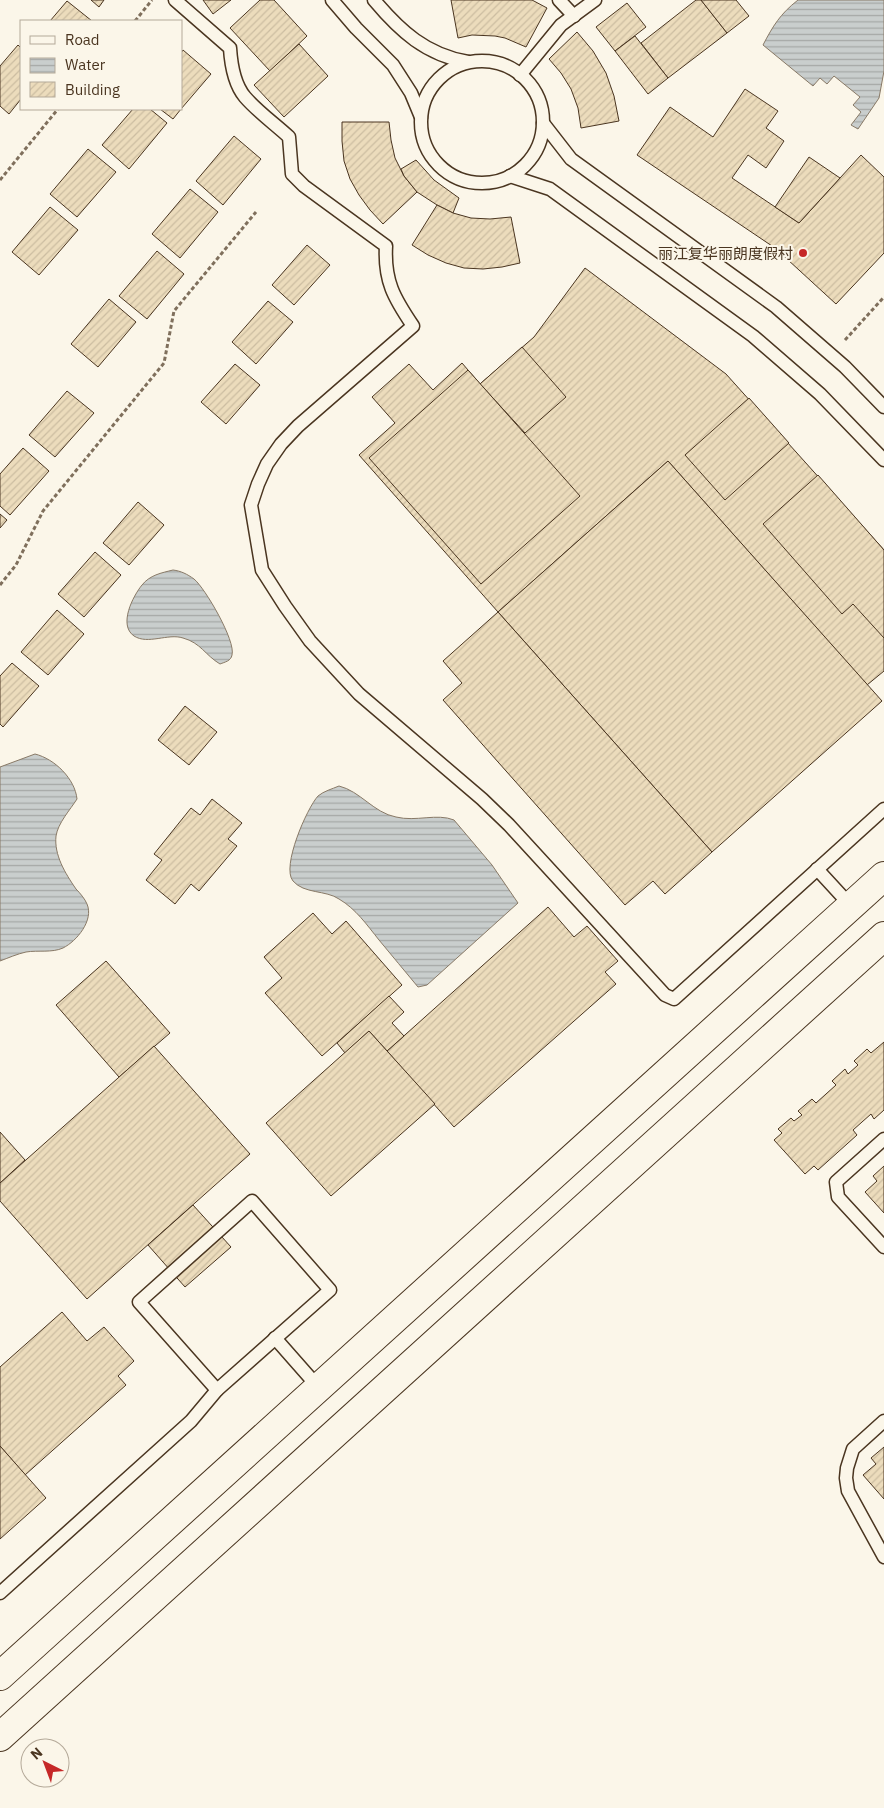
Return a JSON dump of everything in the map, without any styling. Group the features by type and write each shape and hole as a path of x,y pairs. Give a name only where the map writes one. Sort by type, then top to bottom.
{"street":[{"path":"0,1676 884,876"},
{"path":"0,1737 884,936"}],"lane":[{"path":"176,0 230,48 231,64 244,96 289,137 292,174 304,186 386,246 385,260 390,288 396,302 413,326 298,426 267,464 251,505 262,570 310,641 359,694 482,799 509,825 665,995 674,999 884,808"},
{"path":"332,0 356,28 393,65 411,93 421,117"},
{"path":"374,0 415,42 432,52 450,59 500,64 520,75 535,92 541,108 543,124 540,139 533,154 523,167 510,176 494,182 478,183 462,180 448,173 426,149 422,134 421,117 424,101 432,87 449,71 470,62"},
{"path":"559,0 574,16"},
{"path":"520,75 561,25 594,0"},
{"path":"543,124 570,159 776,307 831,355 884,407"},
{"path":"510,176 550,189 753,336 820,394 884,460"},
{"path":"818,869 851,906"},
{"path":"884,1139 836,1182 838,1197 884,1247"},
{"path":"0,1593 190,1420 216,1390 330,1290 252,1201 139,1302 216,1390"},
{"path":"275,1338 319,1388"},
{"path":"883,1552 848,1491 846,1478 853,1449 884,1421"}],"path":[{"path":"135,20 152,0"},
{"path":"0,180 57,110"},
{"path":"0,585 16,565 43,512 164,364 174,311 256,212"},
{"path":"831,355 884,297"}],"water":[{"path":"798,0 884,0 884,71 879,98 858,129 851,125 861,112 853,105 860,97 834,76 827,84 820,78 813,86 763,45 786,10"},
{"path":"173,570 184,573 194,579 212,603 225,627 232,648 232,655 228,661 220,664 199,646 183,638 145,639 134,636 129,631 127,618 131,603 138,590 152,577"},
{"path":"35,754 57,765 68,777 75,792 77,799 59,826 56,843 64,870 87,904 89,910 88,917 79,935 63,948 26,952 0,961 0,767"},
{"path":"339,786 354,792 388,815 411,819 441,817 454,820 492,865 518,903 427,985 418,987 361,918 345,903 334,896 303,888 293,881 290,874 290,864 302,824 318,796 325,791"}],"building":[{"path":"91,0 104,0 99,7"},
{"path":"203,0 231,0 213,14"},
{"path":"260,0 274,0 307,36 270,71 230,28"},
{"path":"451,0 532,0 547,8 526,47 495,36 472,35 458,38"},
{"path":"696,0 701,0 727,33 668,78 641,43"},
{"path":"701,0 736,0 749,16 727,33"},
{"path":"67,1 91,20 51,20"},
{"path":"627,3 646,27 615,51 596,27"},
{"path":"577,32 593,51 606,73 614,96 619,121 581,128 578,108 571,89 549,59"},
{"path":"635,36 668,78 648,94 615,51"},
{"path":"299,44 328,76 284,117 254,85"},
{"path":"18,45 20,47 20,100 9,114 0,106 0,66"},
{"path":"183,50 211,74 182,108"},
{"path":"745,89 778,111 766,128 784,141 766,168 748,155 732,178 799,223 861,155 884,177 884,253 836,304 775,248 637,155 670,107 713,137"},
{"path":"132,110 151,110 167,123 129,169 102,145"},
{"path":"161,110 180,110 173,119"},
{"path":"342,122 389,122 395,158 404,176 417,192 383,224 359,195 350,179 344,161"},
{"path":"234,136 261,159 223,205 196,181"},
{"path":"88,149 116,172 77,217 50,194"},
{"path":"809,157 840,178 799,223 775,207"},
{"path":"416,160 434,180 459,198 453,213 417,192 404,176 401,169"},
{"path":"190,189 218,212 180,258 152,234"},
{"path":"437,205 453,213 471,218 511,217 520,263 483,269 464,268 446,263 412,245"},
{"path":"50,207 78,230 39,275 12,252"},
{"path":"307,245 330,265 294,305 272,285"},
{"path":"157,251 184,274 147,319 119,296"},
{"path":"585,268 726,374 884,550 884,671 867,685 668,461 498,612 359,455 395,423 372,397 409,364 433,390 462,363 480,384 534,337"},
{"path":"109,299 136,322 98,367 71,344"},
{"path":"268,301 293,322 256,364 232,342"},
{"path":"522,347 566,397 525,433 480,384"},
{"path":"235,364 260,385 226,424 201,402"},
{"path":"468,370 580,496 481,584 369,458"},
{"path":"67,391 94,413 55,457 29,435"},
{"path":"749,398 789,443 725,500 685,455"},
{"path":"23,448 49,471 10,515 0,506 0,474"},
{"path":"668,461 882,701 712,852 498,612"},
{"path":"818,475 884,550 884,638 853,604 842,614 763,524"},
{"path":"138,502 164,525 129,565 103,543"},
{"path":"0,514 7,520 0,528"},
{"path":"95,552 121,575 84,617 58,594"},
{"path":"57,610 84,634 48,675 21,652"},
{"path":"498,612 712,852 665,894 653,881 625,905 443,700 462,683 443,661"},
{"path":"12,663 39,686 3,727 0,724 0,676"},
{"path":"185,706 217,732 189,765 158,740"},
{"path":"212,799 242,823 228,839 237,846 199,891 191,884 175,904 146,880 162,860 154,854 191,808 200,815"},
{"path":"548,907 574,937 587,926 618,961 605,972 616,984 454,1127 387,1051"},
{"path":"313,913 332,934 346,921 402,985 322,1056 265,993 282,978 264,957"},
{"path":"106,961 170,1033 119,1077 56,1005"},
{"path":"389,996 404,1012 392,1023 404,1036 387,1051 369,1031 345,1053 337,1043"},
{"path":"369,1031 435,1104 331,1196 266,1123"},
{"path":"884,1042 884,1110 874,1119 871,1114 853,1130 857,1135 818,1170 814,1166 805,1174 774,1140 782,1133 778,1129 791,1118 794,1121 802,1115 798,1111 812,1099 816,1103 836,1085 832,1081 845,1069 848,1074 858,1065 854,1061 867,1049 871,1053"},
{"path":"154,1046 250,1154 87,1299 0,1201 0,1183"},
{"path":"0,1132 25,1160 0,1183"},
{"path":"884,1166 884,1213 865,1192 877,1181 873,1176"},
{"path":"193,1205 231,1247 185,1287 148,1245"},
{"path":"62,1312 87,1341 104,1327 134,1361 118,1376 126,1385 25,1475 0,1446 0,1367"},
{"path":"0,1446 46,1498 0,1539"},
{"path":"884,1447 884,1499 863,1475 876,1464 871,1458"}],"place":[{"name":"丽江复华丽朗度假村","path":"803,253"}]}
